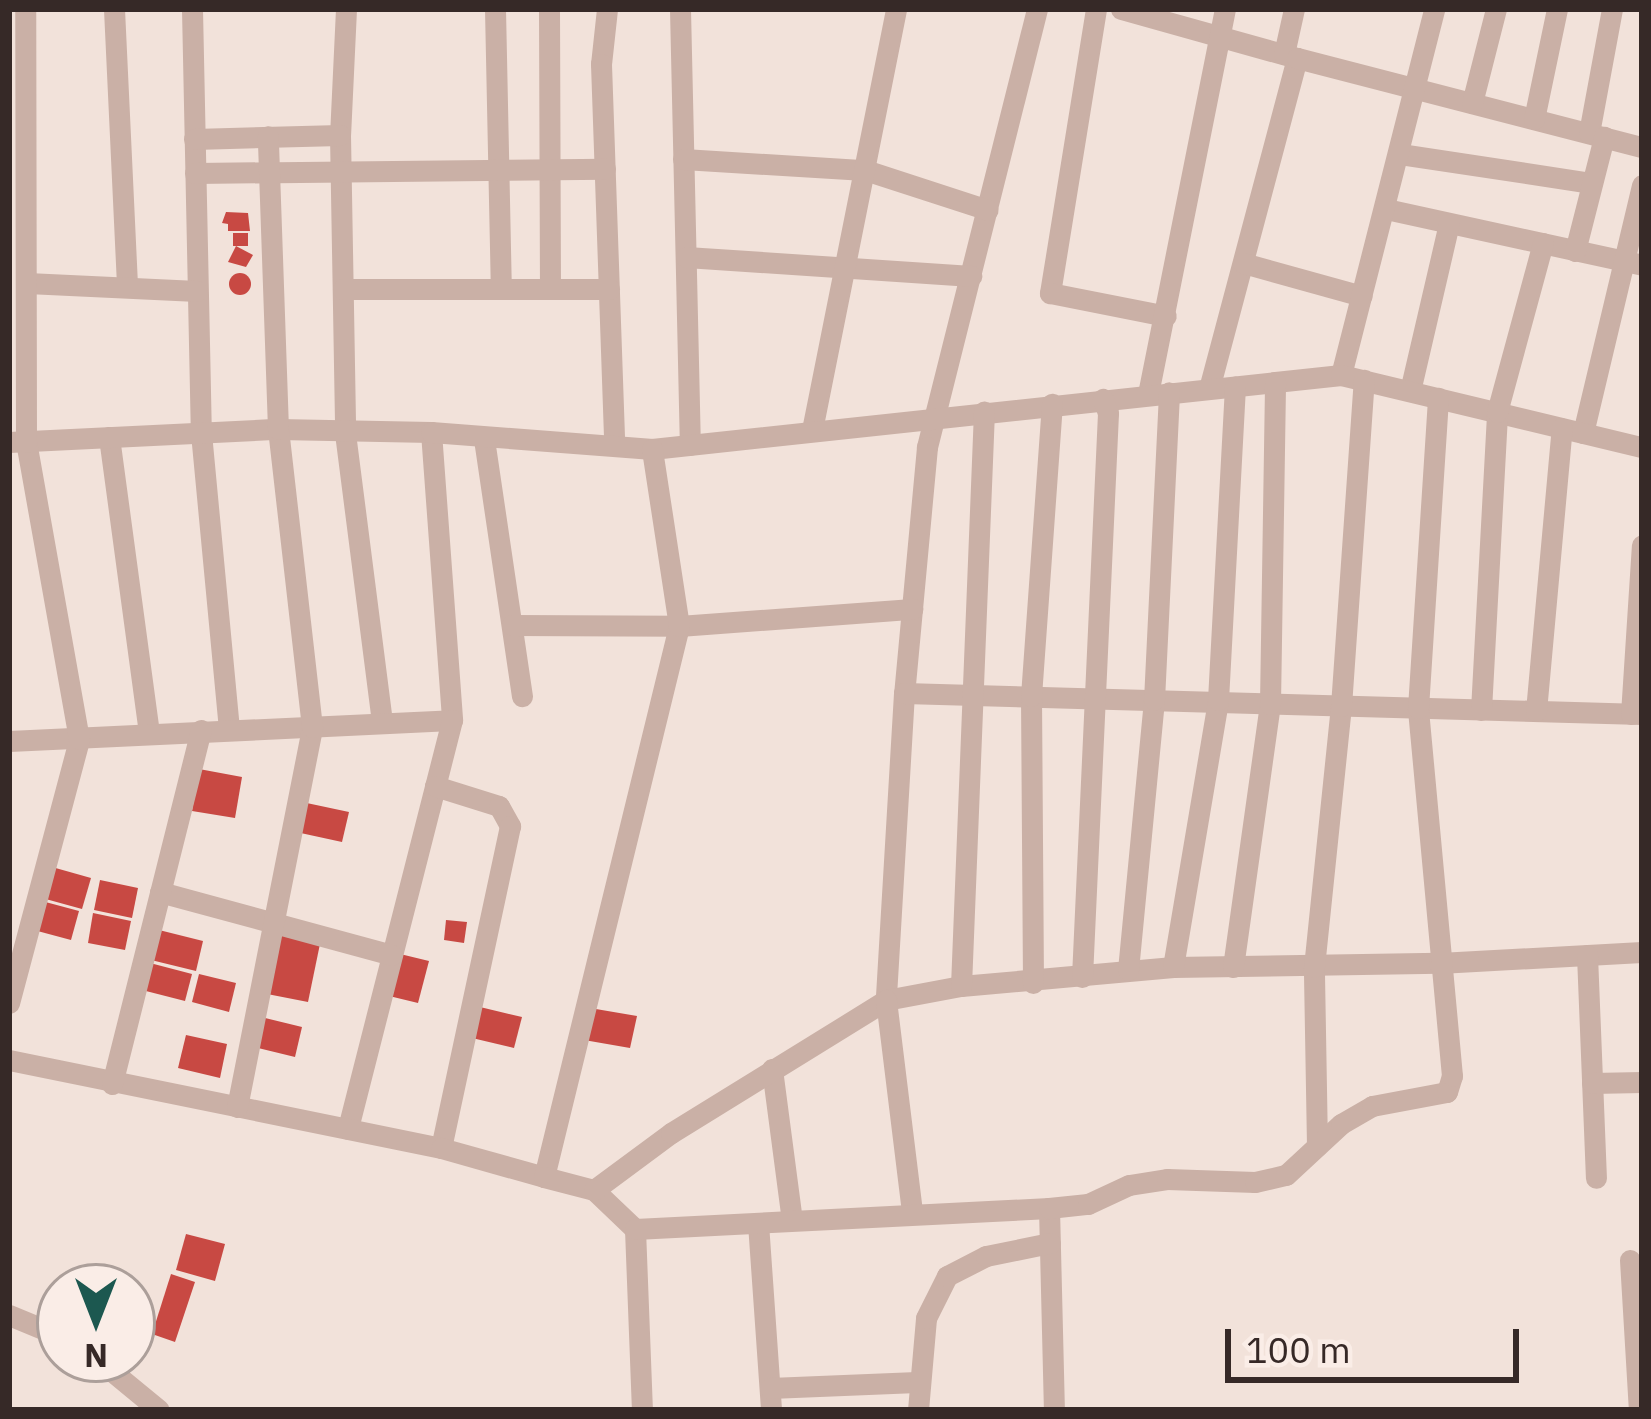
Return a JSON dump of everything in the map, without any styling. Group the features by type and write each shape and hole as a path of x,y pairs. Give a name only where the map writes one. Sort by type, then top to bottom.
{"street":[{"path":"9,1003 79,739 18,442 27,283 25,9"},
{"path":"114,9 127,287"},
{"path":"192,9 201,433 229,730"},
{"path":"346,9 340,135 345,433 382,722"},
{"path":"495,9 501,289"},
{"path":"549,9 550,289"},
{"path":"608,9 601,64 614,445"},
{"path":"680,9 690,446"},
{"path":"812,430 896,9"},
{"path":"911,1214 886,1000 904,693 927,447 1037,9"},
{"path":"1096,9 1050,293 1166,316"},
{"path":"1121,9 1642,147"},
{"path":"1128,970 1154,700 1158,393 1166,316 1226,9"},
{"path":"1209,388 1291,56 1294,9"},
{"path":"1317,1146 1314,967 1341,706 1352,377 1362,296 1434,9"},
{"path":"1472,103 1496,9"},
{"path":"1534,119 1557,9"},
{"path":"1575,250 1592,184 1612,9"},
{"path":"194,139 340,135"},
{"path":"237,1107 312,727 278,429 268,136"},
{"path":"1400,154 1592,184"},
{"path":"683,159 865,170 988,210"},
{"path":"195,173 605,170"},
{"path":"1536,711 1572,430 1633,263 1642,185"},
{"path":"1385,209 1633,263"},
{"path":"1410,391 1449,223"},
{"path":"1480,710 1497,412 1543,243"},
{"path":"686,257 971,276"},
{"path":"1243,262 1362,296"},
{"path":"27,283 197,291"},
{"path":"343,289 609,289"},
{"path":"18,442 278,429 431,432 652,448 1158,393 1352,377 1642,447"},
{"path":"1233,967 1270,704 1275,382"},
{"path":"1173,967 1218,700 1235,386"},
{"path":"635,1229 1049,1208 1088,1204 1130,1186 1167,1179 1255,1182 1286,1175 1372,1106 1436,1097 1452,1086 1418,708 1438,398"},
{"path":"1082,977 1108,413 1103,399"},
{"path":"1033,983 1030,696 1052,404"},
{"path":"961,986 984,411"},
{"path":"348,1130 452,720 431,432"},
{"path":"109,437 148,733"},
{"path":"484,439 522,696"},
{"path":"544,1177 680,626 652,448"},
{"path":"904,693 1636,714 1642,545"},
{"path":"512,625 680,626 912,609"},
{"path":"9,742 452,720"},
{"path":"112,1084 201,730"},
{"path":"435,786 499,806 510,826 441,1148"},
{"path":"160,892 392,955"},
{"path":"594,1190 772,1069 886,1000 961,986 1173,967 1314,967 1642,952"},
{"path":"1587,955 1596,1178"},
{"path":"9,1060 441,1148 594,1190 635,1229 642,1410"},
{"path":"772,1069 792,1220"},
{"path":"1592,1082 1642,1082"},
{"path":"1049,1208 1054,1410"},
{"path":"758,1222 771,1399 917,1382"},
{"path":"918,1410 917,1382 931,1300 947,1276 986,1256 1050,1243"},
{"path":"1630,1260 1639,1410"},
{"path":"126,1383 159,1410"}],"building":[{"path":"226,212 248,213 250,231 228,231 228,224 222,223"},
{"path":"233,233 248,233 248,246 233,246"},
{"path":"236,246 253,255 246,267 228,262"},
{"path":"240,273 251,284 240,295 229,284"},
{"path":"199,769 242,777 235,818 192,811"},
{"path":"302,802 349,812 342,842 296,832"},
{"path":"52,867 91,878 82,909 42,898"},
{"path":"100,880 138,888 132,918 94,910"},
{"path":"38,900 79,911 71,940 30,929"},
{"path":"93,913 131,921 125,950 88,943"},
{"path":"446,920 467,922 464,943 444,940"},
{"path":"276,929 321,939 308,1002 262,993"},
{"path":"159,930 203,941 196,971 151,960"},
{"path":"396,953 429,961 418,1003 385,995"},
{"path":"150,963 192,974 185,1001 142,990"},
{"path":"199,974 236,983 229,1012 192,1002"},
{"path":"480,1007 522,1017 514,1048 472,1038"},
{"path":"590,1008 637,1016 630,1048 584,1040"},
{"path":"261,1017 302,1027 295,1057 254,1047"},
{"path":"186,1035 227,1044 220,1078 178,1068"},
{"path":"186,1234 225,1244 215,1281 176,1270"},
{"path":"171,1274 195,1282 175,1342 156,1335"}]}
